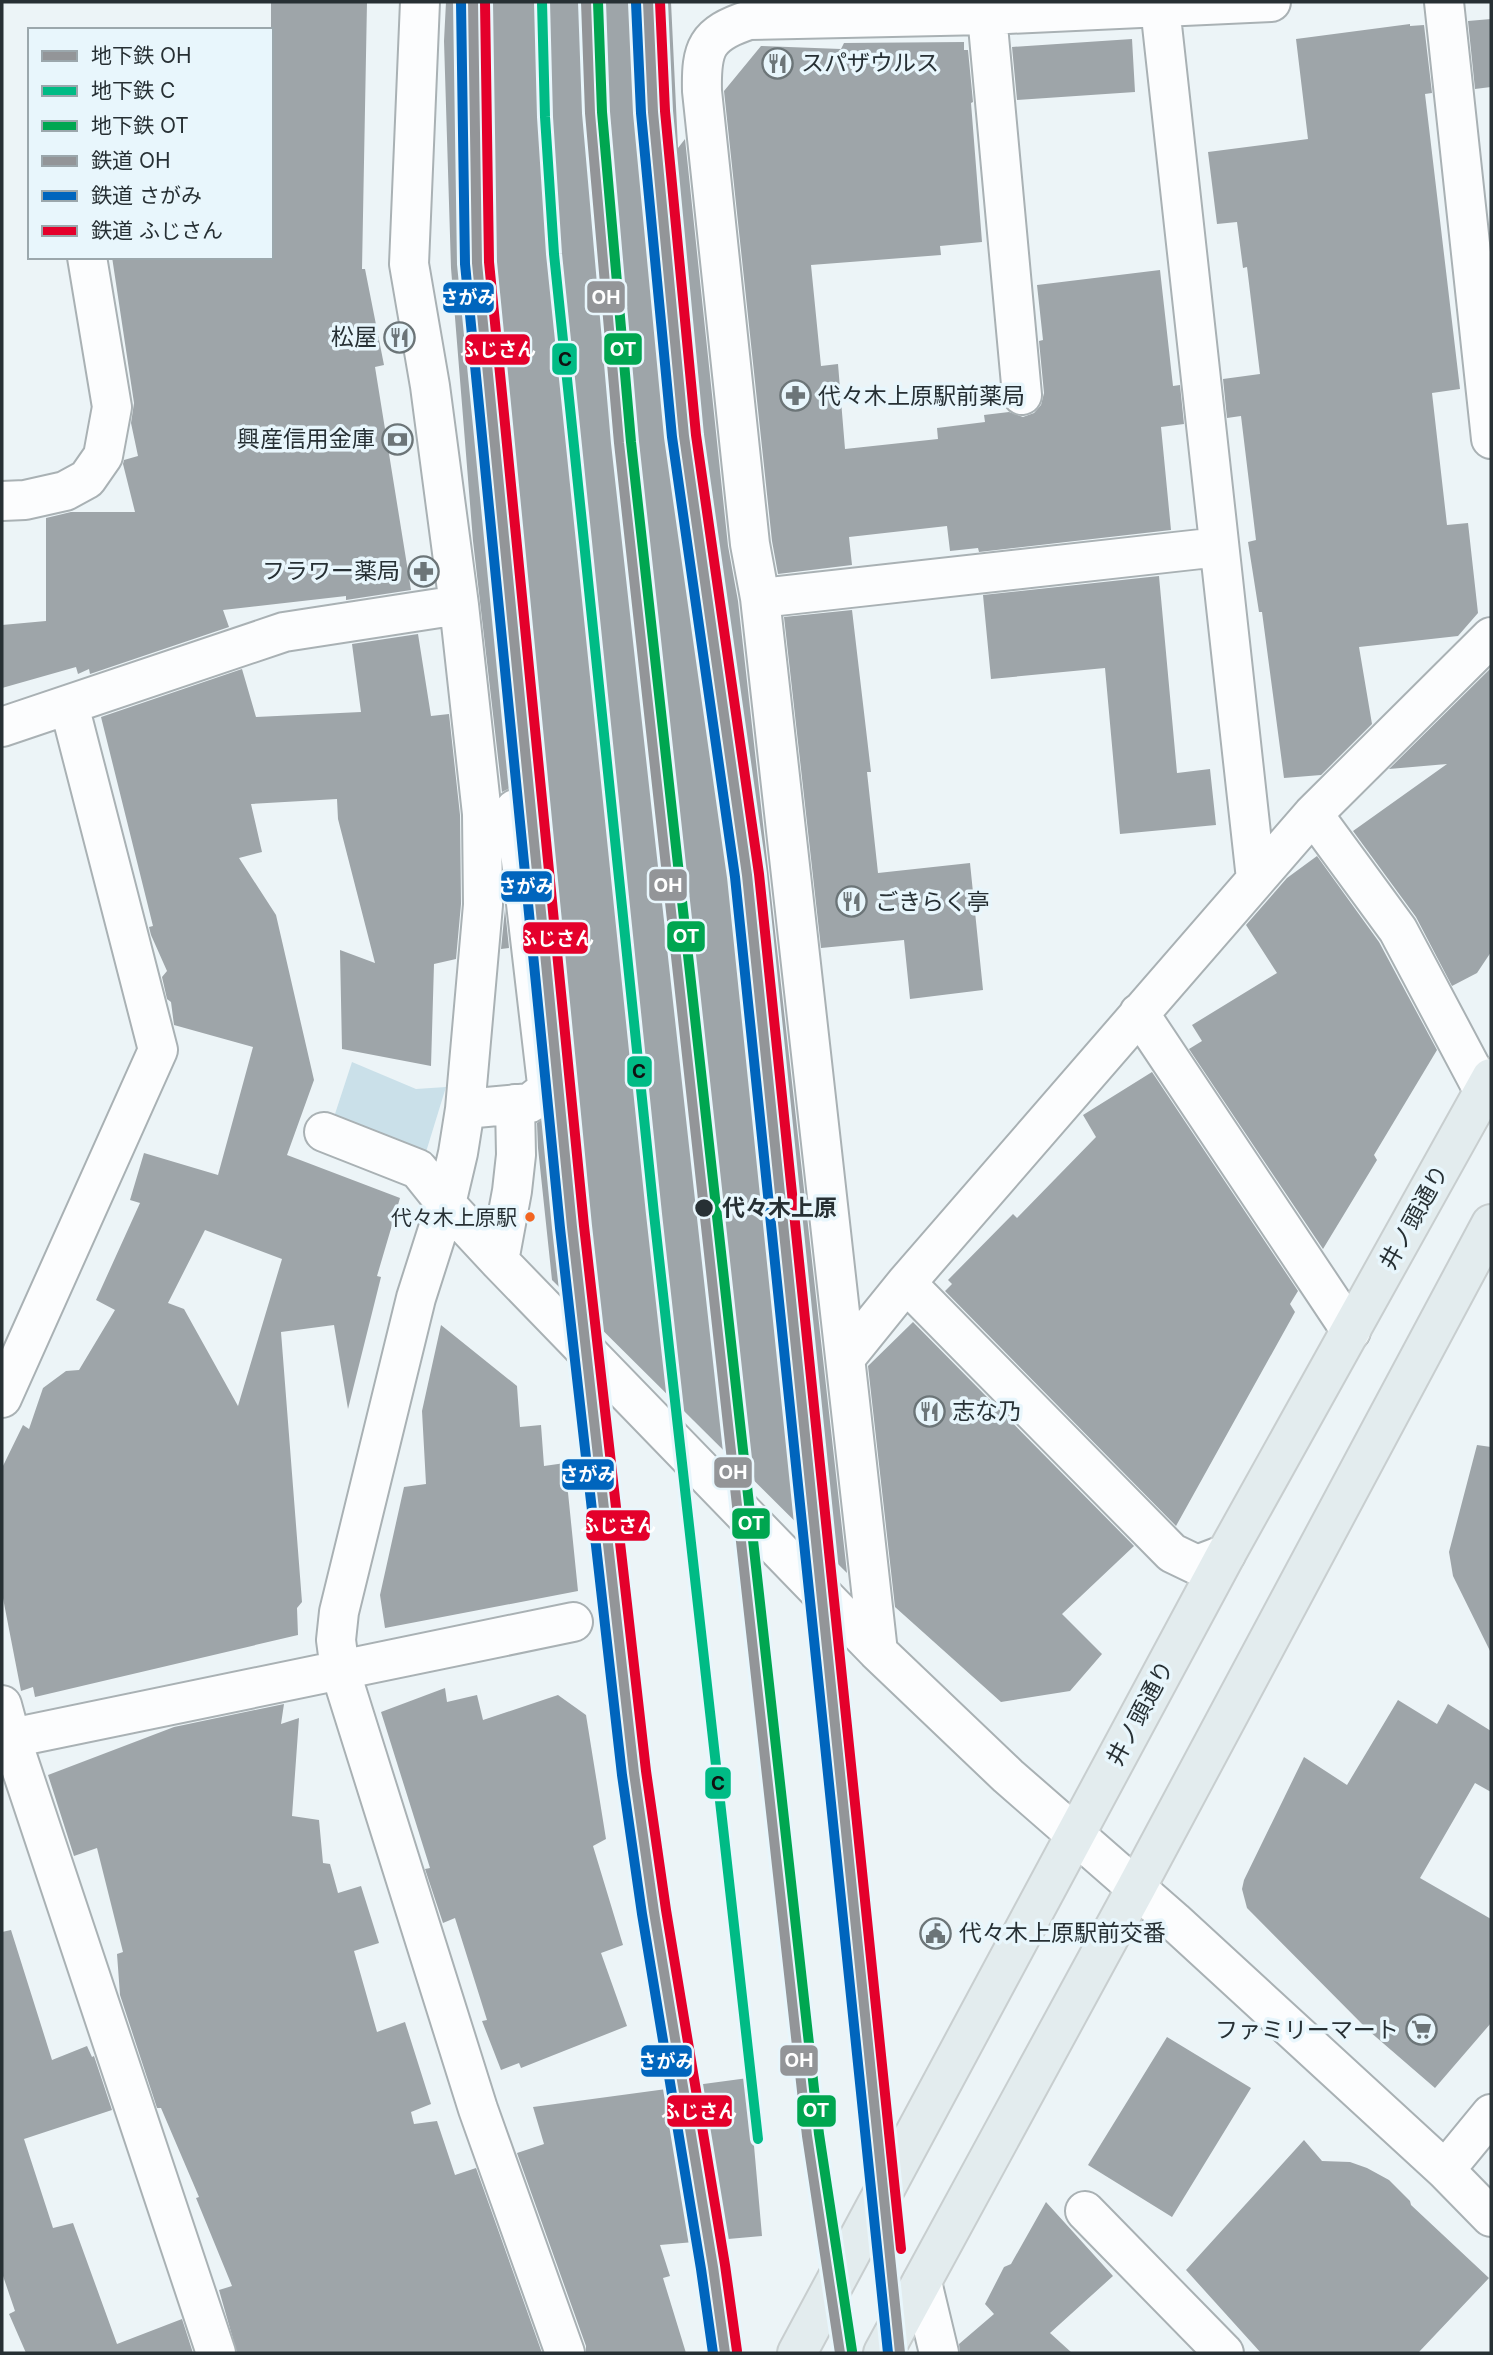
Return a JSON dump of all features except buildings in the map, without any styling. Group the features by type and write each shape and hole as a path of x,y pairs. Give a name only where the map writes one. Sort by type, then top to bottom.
{"main road":[{"name":"井ノ頭通り","path":"797,2353 1226,1554 1487,1085"},
{"path":"883,2353 1136,1888 1491,1224"}],"street":[{"path":"420,2 410,264 430,386 459,605 482,814 483,905 465,1109 446,1204 416,1298 339,1612 336,1640 340,1670 478,2109 565,2353"},
{"path":"878,1652 847,1356 760,598 750,544 701,63 707,47 729,14 749,20 886,10 987,15 1271,2"},
{"path":"1444,2 1491,439"},
{"path":"1160,7 1256,879"},
{"path":"987,15 1022,395"},
{"path":"2,501 25,500 65,491 86,479 103,456 112,407 87,259"},
{"path":"760,598 1219,547"},
{"path":"2,727 284,632 459,605"},
{"path":"847,1356 906,1283 1313,814 1491,638"},
{"path":"2,1398 158,1050 69,705"},
{"path":"465,1109 530,1102 538,1098 547,1084 515,809"},
{"path":"1313,814 1398,930 1487,1085"},
{"path":"1139,1013 1351,1331"},
{"path":"499,1261 516,1155 515,1104"},
{"path":"324,1132 418,1169 446,1204 499,1261 878,1652 1008,1776 1136,1888 1445,2170 1491,2217"},
{"path":"906,1283 1172,1553 1197,1564 1226,1554"},
{"path":"216,2353 5,1727 340,1670 573,1622"},
{"path":"1445,2170 1491,2114"},
{"path":"1085,2211 1224,2353"},
{"path":"922,2282 939,2353"}],"shaded area":[{"path":"352,1062 416,1089 446,1087 426,1152 334,1117"}],"metro line":[{"name":"C","path":"542,2 545,117 554,254 654,1214 758,2139"},
{"name":"OH","path":"586,2 590,113 619,443 807,2136 840,2353"},
{"name":"OT","path":"598,2 602,112 631,442 819,2134 852,2351"}],"rail line":[{"name":"さがみ","path":"461,2 465,264 560,1228 622,1775 713,2353"},
{"name":"OH","path":"473,2 477,263 572,1227 634,1773 725,2353"},
{"name":"ふじさん","path":"485,2 489,262 584,1226 646,1771 737,2351"},
{"name":"OH","path":"648,2 653,112 684,436 747,875 900,2353"},
{"name":"ふじさん","path":"660,2 665,111 696,435 759,874 901,2249"},
{"name":"さがみ","path":"636,3 641,113 672,437 735,877 888,2353"}],"place":[{"name":"スパザウルス","path":"778,63"},
{"name":"松屋","path":"400,337"},
{"name":"代々木上原駅前薬局","path":"795,396"},
{"name":"興産信用金庫","path":"398,439"},
{"name":"フラワー薬局","path":"423,571"},
{"name":"ごきらく亭","path":"852,902"},
{"name":"代々木上原","path":"704,1208"},
{"name":"代々木上原駅","path":"530,1217"},
{"name":"志な乃","path":"929,1411"},
{"name":"代々木上原駅前交番","path":"936,1933"},
{"name":"ファミリーマート","path":"1422,2030"}]}
